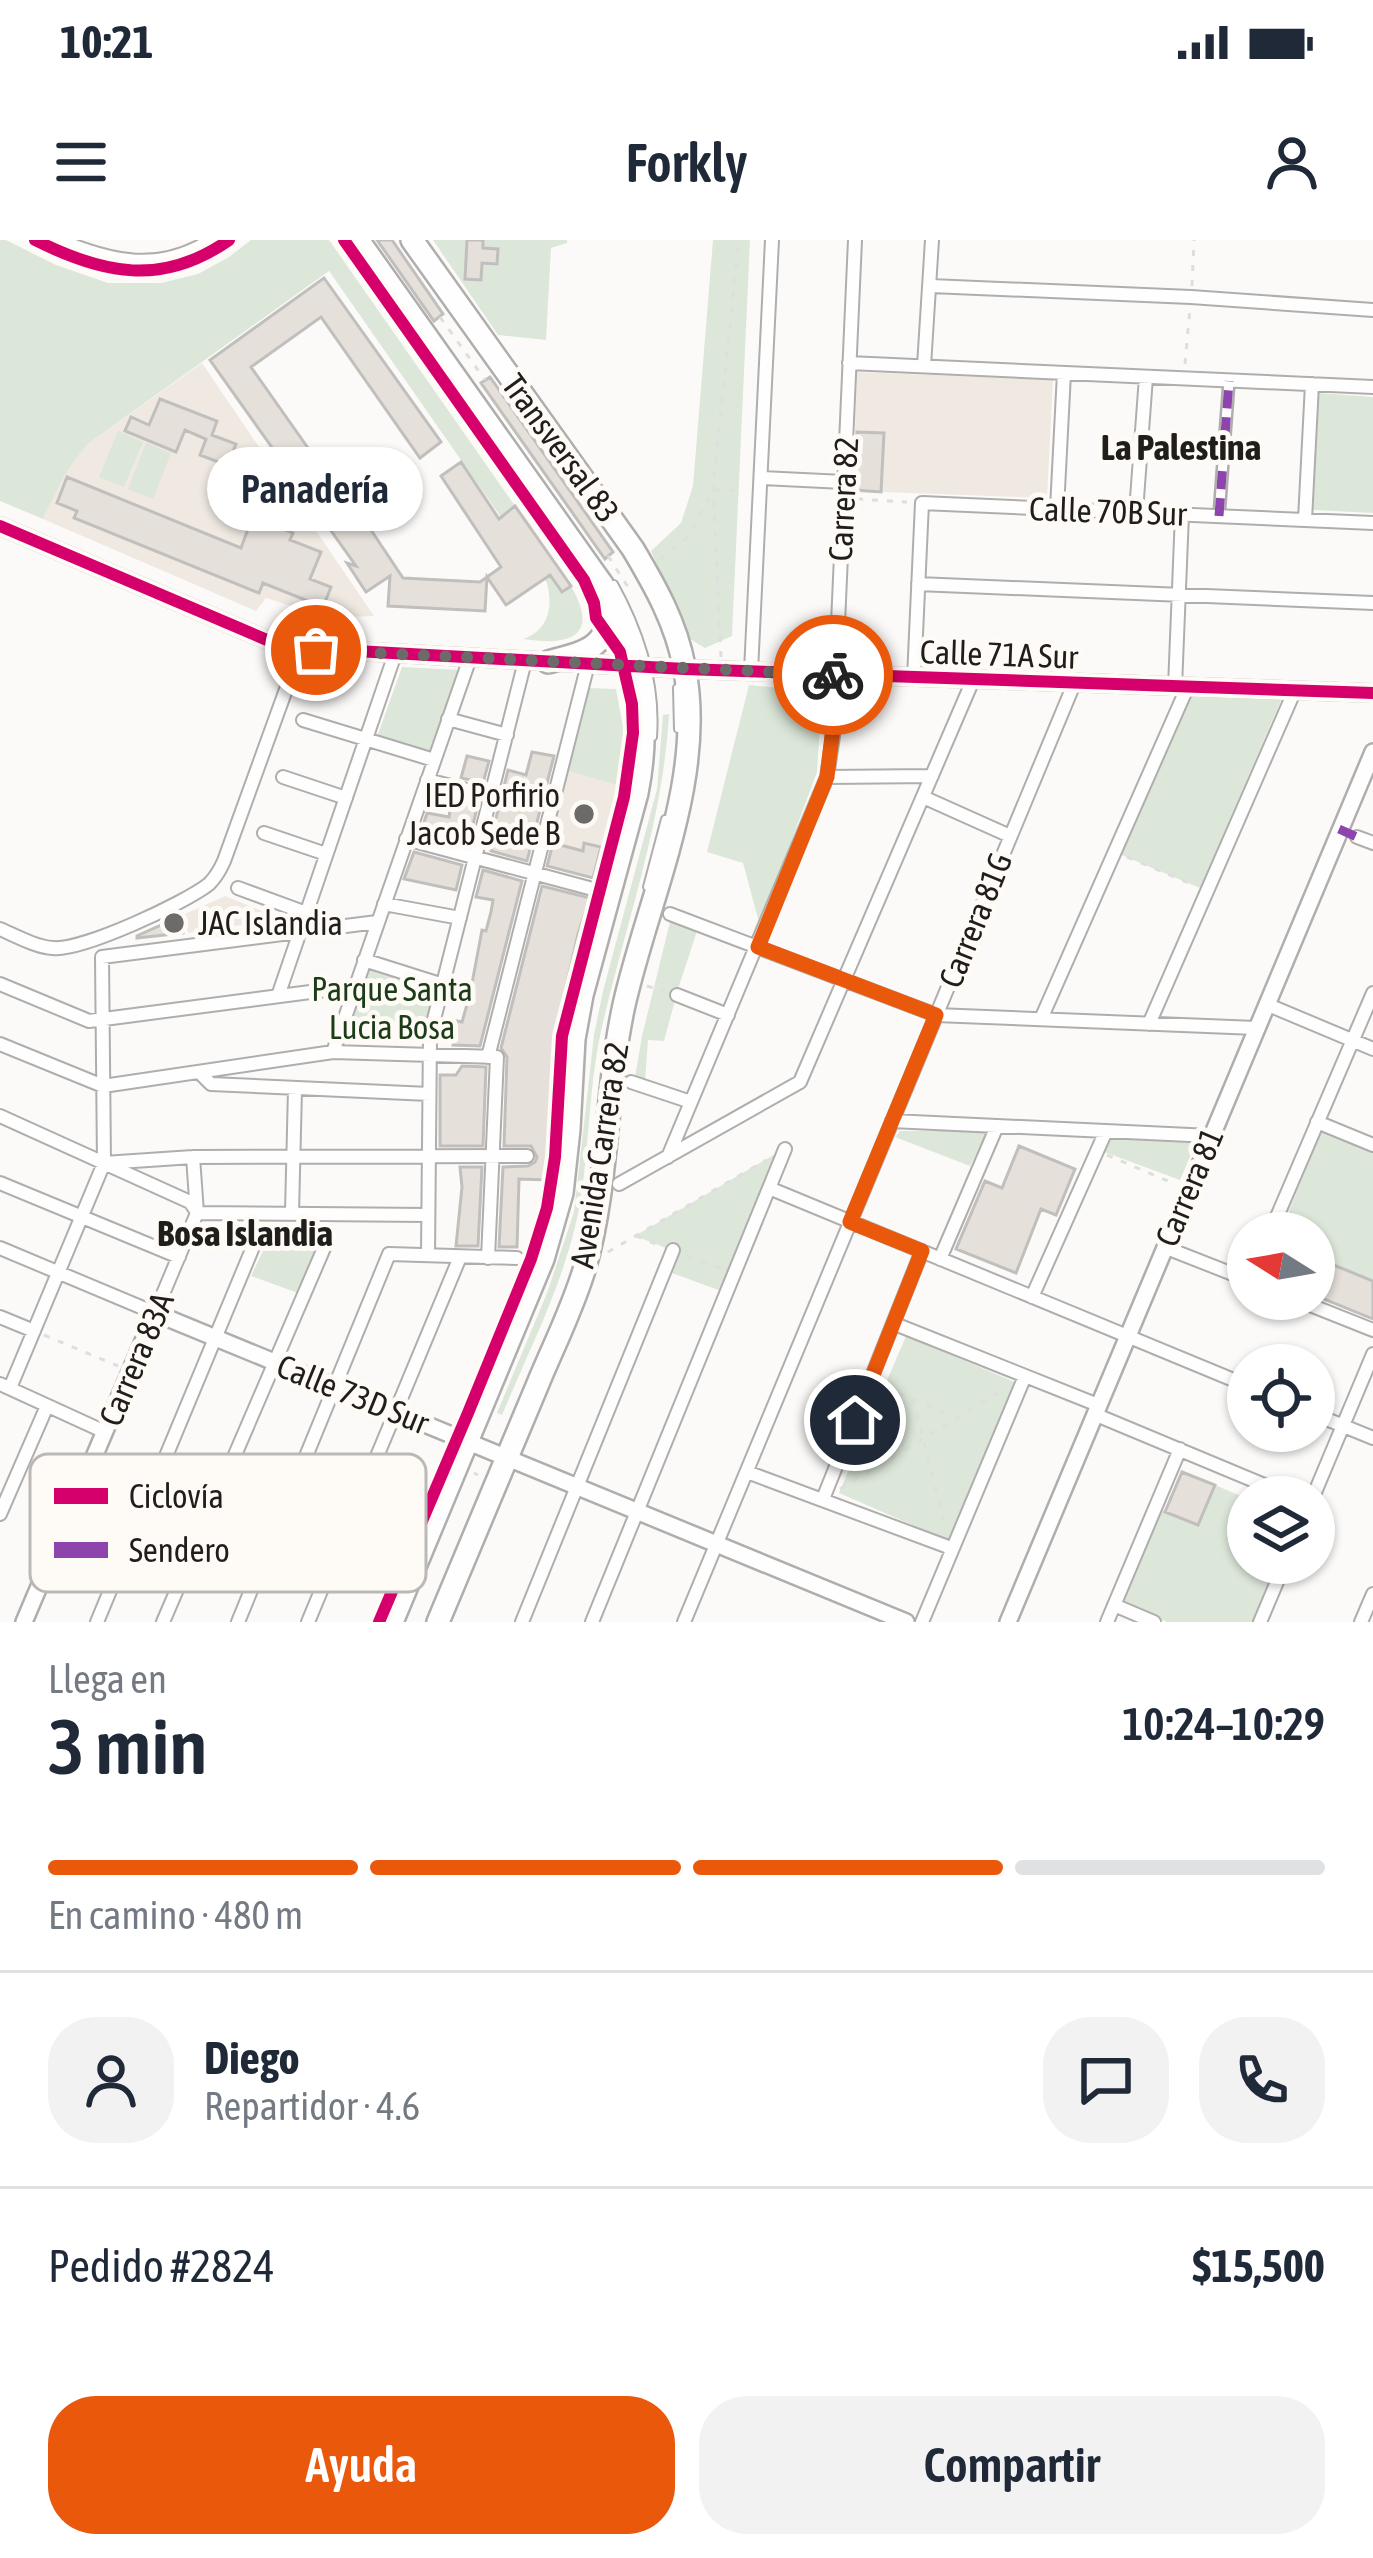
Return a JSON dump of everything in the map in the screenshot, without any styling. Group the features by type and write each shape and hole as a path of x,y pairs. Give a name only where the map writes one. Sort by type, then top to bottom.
{"main road":[{"name":"Transversal 83","path":"358,240 584,555 614,604 642,667"},
{"name":"Transversal 83","path":"412,240 633,549 669,615 677,664"},
{"path":"548,662 598,644 614,604"},
{"name":"Avenida Carrera 82","path":"438,1622 503,1456 580,1282 591,1243 620,1025 685,772 688,727 677,664"},
{"name":"Avenida Carrera 82","path":"426,1549 543,1259 562,1193 577,1020 640,776 645,710 642,667"},
{"name":"Avenida Carrera 82","path":"395,1622 408,1592"}],"street":[{"path":"59,240 96,256 134,262 173,257 211,240"},
{"path":"751,671 772,240"},
{"name":"Carrera 82","path":"668,1157 827,777 855,240"},
{"path":"924,366 932,240"},
{"path":"931,286 1373,310"},
{"path":"849,363 1373,387"},
{"path":"1057,509 1064,373"},
{"path":"1136,512 1146,377"},
{"path":"1219,516 1229,381"},
{"path":"1305,520 1312,384"},
{"path":"761,478 844,482"},
{"path":"914,678 922,503"},
{"name":"Calle 70B Sur","path":"922,503 1373,523"},
{"path":"1041,1019 1181,688 1182,514"},
{"name":"Calle 71A Sur","path":"0,526 267,640 301,648 642,667 677,664 835,675 1373,693"},
{"path":"918,584 1373,603"},
{"path":"0,929 53,948 92,941 193,895 219,872 301,648"},
{"path":"278,996 395,654"},
{"path":"333,1052 470,658"},
{"path":"428,1255 430,1035 525,661"},
{"path":"488,1258 493,1057 588,664"},
{"path":"619,1184 800,1082 973,680"},
{"name":"Carrera 81G","path":"689,1620 716,1544 1074,684"},
{"path":"1149,1024 1294,692"},
{"path":"448,719 507,735"},
{"path":"303,720 434,760"},
{"name":"Carrera 81","path":"1008,1622 1373,752"},
{"path":"827,777 932,776"},
{"path":"283,777 346,798"},
{"path":"427,780 491,796"},
{"path":"923,797 1010,836"},
{"path":"1339,830 1373,843"},
{"path":"264,833 326,854"},
{"path":"406,838 589,888"},
{"path":"238,888 306,914"},
{"path":"384,904 460,918"},
{"path":"670,914 936,1015 1256,1028"},
{"path":"105,1432 5,1386 34,1331 104,1163 102,957 377,922"},
{"path":"364,960 443,985"},
{"path":"0,984 79,1018 103,1020 356,986"},
{"path":"1279,1212 1373,993"},
{"path":"677,995 728,1015"},
{"path":"1266,1004 1373,1049"},
{"path":"0,1044 103,1086 333,1052 493,1057"},
{"path":"199,1072 211,1084 429,1094"},
{"path":"631,1082 691,1102"},
{"path":"292,1213 296,1089"},
{"path":"0,1117 190,1202 197,1213 428,1215"},
{"path":"892,1121 1210,1136"},
{"path":"1317,1122 1373,1145"},
{"path":"940,1259 998,1126"},
{"path":"1032,1297 1106,1131"},
{"path":"592,1622 785,1149"},
{"path":"104,1163 193,1157 527,1156"},
{"name":"Carrera 83A","path":"96,1454 197,1213 193,1157"},
{"path":"0,1183 178,1257"},
{"path":"769,1188 1227,1377"},
{"path":"167,1454 253,1247"},
{"path":"1164,1247 1227,1272"},
{"name":"Calle 73D Sur","path":"0,1249 899,1621"},
{"path":"235,1454 323,1249"},
{"path":"522,1622 673,1250"},
{"path":"823,1499 922,1251"},
{"path":"308,1454 389,1254 517,1258"},
{"path":"379,1454 460,1257"},
{"path":"1335,1315 1373,1330"},
{"path":"0,1317 34,1331"},
{"path":"895,1324 1025,1376 1244,1476"},
{"path":"1322,1476 1373,1354"},
{"path":"922,1622 1025,1376"},
{"path":"0,1514 47,1406"},
{"path":"1335,1423 1373,1438"},
{"path":"1107,1622 1180,1449"},
{"path":"747,1472 951,1548"},
{"path":"1260,1622 1276,1584"},
{"name":"Carrera 83A","path":"24,1622 37,1592"},
{"path":"97,1622 109,1592"},
{"path":"163,1622 176,1592"},
{"path":"238,1622 251,1592"},
{"path":"308,1622 321,1592"},
{"path":"1361,1622 1373,1594"},
{"path":"1114,1605 1154,1622"}],"lane":[{"path":"400,240 616,540 658,617"},
{"path":"594,555 637,631 654,724 646,796"},
{"path":"564,1223 575,1159 585,1029 603,956"},
{"path":"471,1443 560,1237"},
{"path":"428,1622 503,1456"}],"path":[{"path":"721,657 713,490 740,240"},
{"path":"440,316 484,380"},
{"path":"713,490 742,490"},
{"path":"652,564 687,538 713,490"},
{"path":"843,499 922,503"},
{"path":"1115,852 1207,891"},
{"path":"647,986 677,995"},
{"path":"607,1253 785,1149"},
{"path":"1097,1151 1182,1187"},
{"path":"253,1247 323,1249"},
{"path":"34,1331 131,1371"},
{"path":"823,1499 1025,1376"},
{"path":"872,1382 956,1418"},
{"path":"913,1399 951,1548"}],"shaded area":[{"path":"202,363 374,616 330,618 266,598 256,611 43,519 62,477 89,443"},
{"path":"857,372 1053,380 1047,498 881,492 884,434 855,432"},
{"name":"IED Porfirio Jacob Sede B","path":"567,771 620,786 606,849 585,843 582,851 547,841"},
{"path":"225,896 272,915 267,921 188,933 185,914"}],"green space":[{"path":"0,240 108,283 161,283 198,274 251,240 329,240 515,506 507,513 530,545 539,540 566,578 581,609 582,623 576,634 556,641 523,639 539,630 547,617 547,583 329,271 89,443 68,470 43,519 0,501"},
{"path":"433,240 567,240 551,248 546,340 498,335"},
{"path":"713,240 750,240 732,636 705,648 690,639 651,551 681,523 693,486"},
{"path":"1318,393 1373,397 1373,513 1313,510"},
{"path":"118,431 143,442 124,487 99,477"},
{"path":"146,443 171,453 153,499 128,489"},
{"path":"402,667 460,670 432,755 377,737"},
{"path":"749,685 822,692 817,772 760,926 743,863 707,852"},
{"path":"588,688 616,689 626,743 620,786 567,771"},
{"path":"1188,694 1282,698 1200,888 1119,854"},
{"path":"669,714 651,833 597,1050 573,1236 546,1314 502,1415 497,1413 547,1293 574,1212 594,1035 657,789 663,715"},
{"path":"671,918 698,928 664,1041 648,1040 645,1081 635,1077"},
{"name":"Parque Santa Lucia Bosa","path":"368,966 436,986 419,1042 346,1040"},
{"path":"900,1131 988,1131 970,1166 895,1137"},
{"path":"1321,1132 1373,1153 1373,1281 1335,1266 1335,1212 1289,1212"},
{"path":"1111,1134 1198,1138 1180,1180 1104,1152"},
{"path":"777,1153 721,1291 672,1273 679,1253 635,1236"},
{"path":"264,1249 316,1250 298,1293 251,1276"},
{"path":"906,1336 1017,1383 949,1541 839,1493"},
{"path":"1215,1485 1227,1490 1227,1584 1271,1584 1256,1622 1167,1622 1121,1603 1159,1509 1198,1525"}],"building":[{"path":"377,240 392,240 443,314 434,321"},
{"path":"467,240 483,240 483,248 498,249 497,264 482,263 481,280 465,279"},
{"path":"324,278 441,442 420,458 321,317 251,367 351,509 376,491 392,515 371,530 403,578 480,582 487,577 485,611 388,606 390,576 366,592 347,563 356,566 210,360"},
{"path":"490,377 613,552 605,559 481,383"},
{"path":"160,399 217,421 212,435 236,444 228,464 250,472 243,491 263,499 256,518 293,533 290,540 321,552 310,579 331,587 323,607 263,583 259,593 74,518 77,511 57,503 67,477 241,548 252,518 231,509 238,490 217,482 224,464 200,455 206,439 185,430 176,452 125,431 131,417 149,425"},
{"path":"857,432 884,433 881,492 854,490"},
{"path":"461,462 499,519 515,506 571,586 562,592 550,575 506,605 487,577 501,567 441,476"},
{"path":"532,752 554,756 527,861 491,851 508,770 526,775"},
{"path":"467,756 489,761 483,783 461,778"},
{"path":"452,797 478,804 468,845 421,832 427,813 449,817"},
{"path":"553,843 583,851 584,843 601,847 593,878 547,866"},
{"path":"414,852 462,865 456,890 404,879"},
{"path":"483,870 522,881 480,1046 453,1045 457,1021 462,1022 470,994 482,930 486,931 491,912 493,900 476,897"},
{"path":"542,886 590,898 554,1040 548,1180 519,1179 517,1247 499,1247 503,1167 528,1166 537,1157 531,1146 504,1146 507,1057 501,1048"},
{"name":"JAC Islandia","path":"181,916 183,933 137,938 137,936"},
{"path":"462,1066 486,1067 483,1146 440,1146 440,1075 456,1075"},
{"path":"1019,1146 1075,1169 1056,1215 1041,1209 1016,1273 956,1249 985,1181 1002,1188"},
{"path":"460,1167 482,1167 478,1246 456,1246"},
{"path":"1335,1266 1373,1281 1373,1319 1335,1304"},
{"path":"1182,1472 1215,1485 1198,1525 1165,1512"}],"marked path":[{"path":"1219,516 1229,381"},
{"path":"1339,829 1357,837"}],"cycle path":[{"path":"35,240 85,261 132,270 180,265 229,240"},
{"path":"344,240 584,580 596,618 620,652 632,704 624,797 562,1036 547,1208 531,1259 426,1512"},
{"path":"0,526 267,640 301,648 685,669 1373,693"},
{"path":"379,1622 392,1592"}],"way so far":[{"path":"316,650 833,675"}],"place":[{"name":"Panadería","path":"316,650"},
{"name":"IED Porfirio Jacob Sede B","path":"584,814"},
{"name":"JAC Islandia","path":"174,923"}],"district":[{"name":"La Palestina","path":"1181,447"},
{"name":"Bosa Islandia","path":"245,1233"}],"route":[{"path":"833,675 827,777 758,947 936,1015 850,1222 922,1251 855,1420"}]}
